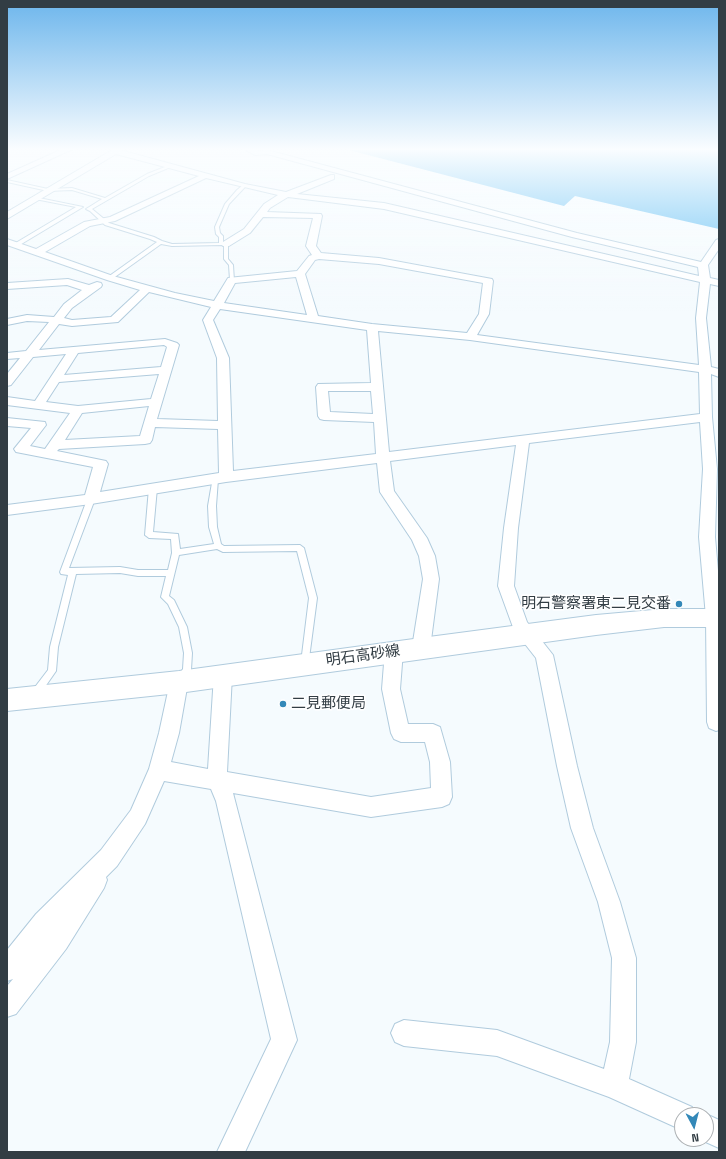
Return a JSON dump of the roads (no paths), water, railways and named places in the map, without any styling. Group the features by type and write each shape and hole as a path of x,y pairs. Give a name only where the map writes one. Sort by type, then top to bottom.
{"main road":[{"name":"明石高砂線","path":"7,700 179,682 421,648 664,618 717,617"}],"street":[{"path":"7,216 29,202"},
{"path":"38,252 87,224 112,219 150,202"},
{"path":"224,244 247,231 273,202"},
{"path":"350,202 384,206 719,283"},
{"path":"453,202 575,235 703,265"},
{"path":"261,214 318,216 311,246 318,256"},
{"path":"716,722 717,617 707,537 710,469 701,318 706,280 703,265 719,242"},
{"path":"10,246 38,252 110,278 147,289 217,305 372,327 470,337 705,369 719,373"},
{"path":"221,478 225,425 223,358 208,320 232,280 300,274 312,258 318,256 340,256 379,261 488,281 484,314 470,337"},
{"path":"300,274 314,318"},
{"path":"7,382 68,306 90,289 110,278"},
{"path":"7,286 68,282 90,289"},
{"path":"7,322 27,318 42,318 72,323 114,320 147,289"},
{"path":"372,327 379,418 387,492 419,538 428,563 431,579 421,648"},
{"path":"7,356 165,342 173,345 145,440 52,450 20,449 40,425 7,422"},
{"path":"38,405 74,350"},
{"path":"54,379 166,370"},
{"path":"377,387 322,387 324,416 379,418"},
{"path":"7,401 78,410 156,402"},
{"path":"52,450 78,410"},
{"path":"7,510 91,499 221,478 706,417"},
{"path":"150,423 225,425"},
{"path":"523,441 511,528 506,586 520,625 544,655 567,766 582,828 609,902 624,958 623,1042 614,1086"},
{"path":"52,450 101,464 91,499"},
{"path":"159,770 371,807 442,797 440,762 433,733 401,733 391,689 394,652"},
{"path":"223,675 217,780 226,800 284,1040 231,1152"},
{"path":"7,1005 58,941 109,858 138,817 159,770 169,733 179,682"},
{"path":"7,969 44,922 109,858"},
{"path":"404,1033 497,1043 614,1086 674,1112"}],"lane":[{"path":"55,202 92,210 102,221 107,224 172,245 224,244"},
{"path":"88,209 100,202"},
{"path":"229,202 217,227 218,234 221,236 224,244 226,259 231,265 232,280"},
{"path":"10,246 80,207"},
{"path":"110,278 160,242"},
{"path":"218,546 213,527 212,506 221,478"},
{"path":"153,488 149,535 175,536 176,553 165,597 171,602 183,627 188,653 187,670 179,682"},
{"path":"91,499 64,572 120,570 138,573 170,573"},
{"path":"176,553 218,546 223,549 300,548 312,598 305,664"},
{"path":"32,697 52,671 54,647 73,571"}],"water":[{"path":"549,202 568,202 564,206"},
{"path":"602,202 719,202 719,229"}],"place":[{"name":"明石警察署東二見交番","path":"679,604"},
{"name":"二見郵便局","path":"283,704"}]}
